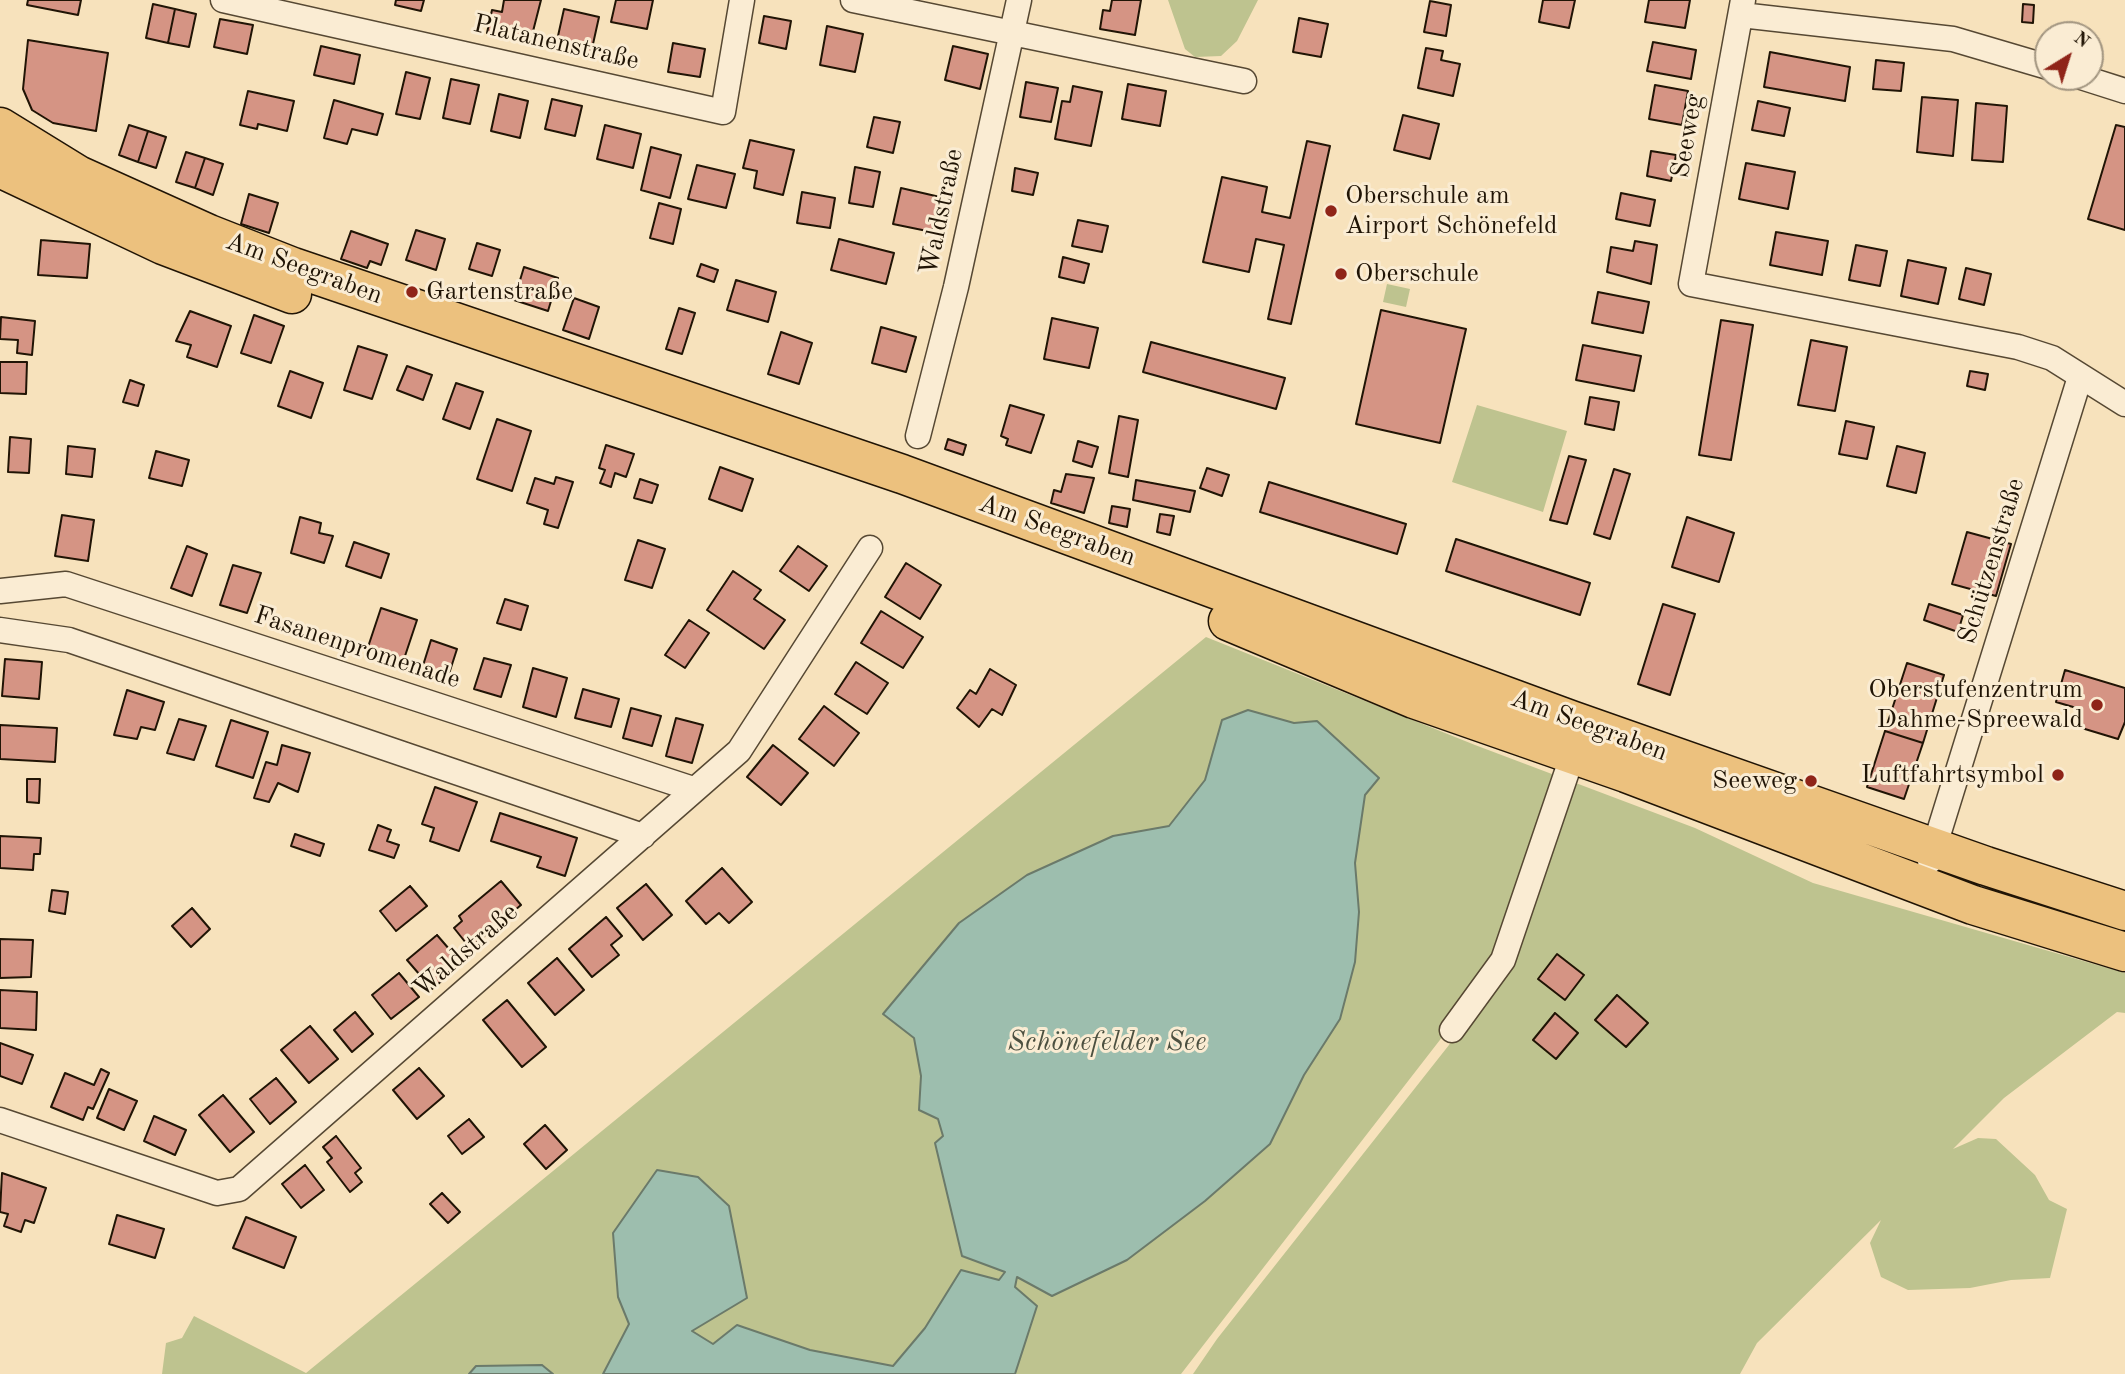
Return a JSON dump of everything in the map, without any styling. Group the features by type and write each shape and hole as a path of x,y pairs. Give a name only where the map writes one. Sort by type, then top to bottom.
{"main road":[{"name":"Am Seegraben","path":"0,127 78,175 209,234 284,263 902,474 1571,720 1928,865 1973,905 2125,952"},
{"name":"Am Seegraben","path":"0,168 54,196 202,262 1011,540 1261,634 1414,699 1573,754 1928,865 2125,911"}],"street":[{"name":"Platanenstraße","path":"223,0 723,112 742,0"},
{"path":"853,0 1244,81"},
{"name":"Waldstraße","path":"918,436 956,287 1019,0"},
{"path":"1742,8 1953,39 2034,63"},
{"name":"Seeweg","path":"1742,8 1691,284 2018,347 2052,358 2080,377"},
{"path":"2104,84 2125,91"},
{"path":"2080,377 2125,404"},
{"name":"Schützenstraße","path":"1928,865 2080,377"},
{"name":"Waldstraße","path":"0,1120 217,1193 239,1189 739,751 870,548"},
{"name":"Fasanenpromenade","path":"0,591 66,584 693,789"},
{"path":"0,630 69,640 643,836"},
{"path":"1452,1030 1503,960 1573,754"}],"green space":[{"path":"1168,0 1258,0 1237,41 1221,56 1195,57 1185,49"},
{"path":"1387,284 1410,289 1406,307 1383,302"},
{"path":"1477,405 1567,431 1543,512 1452,482"},
{"path":"1206,637 1475,745 1695,828 1813,883 2125,973 2125,1013 2117,1012 2004,1098 1953,1149 1978,1138 1996,1139 2035,1175 2049,1200 2067,1209 2050,1278 2011,1280 1970,1288 1908,1290 1881,1277 1870,1243 1881,1220 1757,1343 1740,1374 1193,1374 1217,1339 1449,1045 1480,981 1443,1036 1181,1374 1015,1374 1037,1306 1015,1287 1017,1276 1304,1075 1340,1019 1359,912 1355,863 1365,794 1378,778 1317,721 1294,723 1248,710 1222,720 1205,780 1169,826 1113,836 1027,875 959,923 883,1014 914,1038 921,1076 919,1110 938,1119 943,1136 935,1143 944,1175 1005,1272 999,1281 925,1328 893,1366 810,1350 737,1325 713,1344 691,1331 733,1241 729,1206 618,1297 629,1324 603,1374 553,1374 542,1365 476,1366 469,1374 162,1374 166,1343 182,1338 194,1316 306,1373"}],"water":[{"name":"Schönefelder See","path":"1248,710 1294,723 1317,721 1379,778 1365,795 1355,863 1359,912 1355,962 1340,1019 1304,1075 1270,1144 1205,1201 1127,1260 1052,1296 1017,1277 1015,1287 1037,1306 1015,1374 603,1374 629,1324 618,1297 613,1233 657,1170 698,1177 729,1206 747,1298 692,1331 713,1344 737,1325 810,1350 893,1366 925,1328 961,1270 999,1280 1005,1272 962,1256 935,1143 943,1136 938,1119 919,1110 921,1076 914,1038 883,1014 959,923 1027,875 1113,836 1169,826 1205,780 1222,720"},
{"path":"542,1365 553,1374 469,1374 476,1366"}],"building":[{"path":"28,0 81,0 78,15 27,5"},
{"path":"396,0 424,0 421,11 395,5"},
{"path":"504,0 541,0 530,43 487,33 492,10 502,12"},
{"path":"616,0 653,0 647,29 611,22"},
{"path":"1112,0 1141,0 1135,35 1100,29 1103,10 1110,11"},
{"path":"1543,0 1575,0 1569,28 1539,22"},
{"path":"1649,0 1690,0 1685,28 1645,22"},
{"path":"1430,1 1451,5 1446,36 1424,32"},
{"path":"153,4 175,9 168,43 146,38"},
{"path":"2023,4 2034,5 2033,23 2022,22"},
{"path":"175,9 196,14 189,47 168,43"},
{"path":"564,9 599,17 591,53 556,45"},
{"path":"764,16 791,21 786,49 759,43"},
{"path":"1299,18 1328,24 1321,57 1293,52"},
{"path":"220,19 253,25 247,54 214,47"},
{"path":"827,26 863,34 855,72 820,65"},
{"path":"28,40 108,53 96,131 53,123 32,110 23,89"},
{"path":"1653,42 1696,50 1691,79 1647,71"},
{"path":"673,43 705,49 700,77 668,72"},
{"path":"321,46 360,55 354,84 314,75"},
{"path":"953,46 988,54 980,89 945,80"},
{"path":"1426,48 1443,51 1441,60 1460,64 1453,96 1418,88"},
{"path":"1770,52 1850,67 1845,101 1764,87"},
{"path":"1876,60 1904,63 1901,91 1873,89"},
{"path":"406,72 430,78 420,119 396,114"},
{"path":"451,79 479,85 470,124 443,118"},
{"path":"1026,82 1058,88 1051,122 1020,117"},
{"path":"1128,84 1166,91 1160,126 1122,119"},
{"path":"1655,85 1688,91 1682,125 1649,119"},
{"path":"1073,86 1102,92 1091,146 1055,139 1062,101 1070,102"},
{"path":"248,91 294,101 287,131 258,124 257,129 240,125"},
{"path":"499,94 528,101 520,138 491,131"},
{"path":"1922,97 1958,100 1953,156 1917,152"},
{"path":"552,99 582,106 575,136 545,129"},
{"path":"334,100 383,114 377,135 352,129 347,144 324,138"},
{"path":"1758,101 1790,108 1784,136 1752,130"},
{"path":"1976,103 2007,106 2003,162 1972,160"},
{"path":"1403,115 1439,124 1430,159 1394,150"},
{"path":"874,117 900,122 893,153 867,147"},
{"path":"129,125 148,131 138,162 119,155"},
{"path":"605,125 641,134 633,168 597,159"},
{"path":"2116,125 2125,127 2125,230 2088,219"},
{"path":"148,131 166,137 156,168 138,162"},
{"path":"750,140 794,150 783,195 754,188 757,171 743,168"},
{"path":"1307,141 1330,146 1291,324 1268,319 1284,245 1256,239 1249,272 1203,262 1222,177 1267,187 1262,212 1290,218"},
{"path":"651,147 681,155 670,198 641,190"},
{"path":"1651,151 1676,155 1671,181 1647,176"},
{"path":"186,152 205,158 195,188 176,182"},
{"path":"205,158 223,164 213,195 195,188"},
{"path":"1746,163 1795,172 1788,209 1739,199"},
{"path":"697,165 735,174 726,208 688,199"},
{"path":"855,167 880,172 873,207 849,203"},
{"path":"1015,168 1038,173 1033,195 1012,191"},
{"path":"901,188 940,197 932,232 893,224"},
{"path":"802,192 835,198 830,228 797,223"},
{"path":"1621,193 1655,200 1650,226 1616,219"},
{"path":"249,194 278,203 269,233 241,224"},
{"path":"659,203 681,209 673,244 650,238"},
{"path":"1078,220 1108,226 1102,252 1072,246"},
{"path":"416,230 445,239 436,270 406,260"},
{"path":"351,231 388,244 381,265 370,261 367,268 341,259"},
{"path":"1776,232 1828,241 1822,275 1770,265"},
{"path":"839,239 894,253 886,284 831,270"},
{"path":"41,240 90,244 87,278 38,275"},
{"path":"1635,241 1657,245 1651,284 1607,272 1611,247 1633,251"},
{"path":"477,243 500,250 492,276 469,269"},
{"path":"1856,245 1887,251 1880,286 1849,280"},
{"path":"1063,257 1089,264 1084,283 1059,277"},
{"path":"1908,260 1946,268 1938,304 1901,296"},
{"path":"701,264 718,270 714,282 697,276"},
{"path":"524,267 558,278 548,311 514,300"},
{"path":"1966,268 1991,274 1984,305 1959,299"},
{"path":"736,280 776,292 768,322 727,310"},
{"path":"1598,292 1649,302 1643,333 1592,323"},
{"path":"574,298 599,307 589,339 563,330"},
{"path":"679,308 695,313 682,354 666,349"},
{"path":"1381,310 1466,329 1440,443 1356,424"},
{"path":"190,311 231,326 217,367 187,357 191,345 176,341"},
{"path":"254,315 284,326 271,363 241,353"},
{"path":"1,317 35,321 32,355 17,353 18,340 0,339"},
{"path":"1052,318 1098,328 1089,368 1044,359"},
{"path":"1721,320 1753,325 1731,460 1699,455"},
{"path":"881,327 916,337 906,372 872,363"},
{"path":"781,332 812,343 799,384 768,374"},
{"path":"1811,340 1847,347 1835,411 1798,405"},
{"path":"1151,342 1285,378 1276,409 1143,372"},
{"path":"1583,345 1641,356 1634,391 1576,380"},
{"path":"358,346 387,355 372,399 344,390"},
{"path":"0,362 27,362 26,394 0,393"},
{"path":"407,366 432,375 423,400 397,390"},
{"path":"290,371 323,383 311,418 278,406"},
{"path":"1970,371 1988,374 1985,390 1967,386"},
{"path":"130,380 144,385 138,406 123,402"},
{"path":"456,383 483,392 470,429 443,419"},
{"path":"1590,397 1619,402 1614,430 1585,424"},
{"path":"1010,405 1044,415 1031,453 1006,445 1008,439 1001,436"},
{"path":"1119,416 1138,420 1128,477 1109,473"},
{"path":"497,419 531,431 512,491 477,479"},
{"path":"1846,421 1874,427 1867,459 1839,454"},
{"path":"10,437 31,439 29,473 8,472"},
{"path":"948,439 966,445 963,455 945,449"},
{"path":"1078,441 1098,447 1092,467 1073,461"},
{"path":"606,445 634,454 626,477 615,473 611,487 600,483 605,470 599,468"},
{"path":"68,446 95,449 92,477 66,474"},
{"path":"1897,446 1925,453 1916,493 1887,486"},
{"path":"156,451 189,460 182,486 149,478"},
{"path":"1569,456 1586,460 1567,524 1550,520"},
{"path":"720,467 753,479 742,511 709,499"},
{"path":"1207,468 1229,475 1222,496 1200,488"},
{"path":"1614,469 1630,474 1610,539 1594,534"},
{"path":"1066,474 1094,478 1084,513 1051,503 1054,490 1061,492"},
{"path":"556,477 573,482 558,528 544,524 548,510 527,503 535,478 554,484"},
{"path":"640,479 658,485 652,503 634,498"},
{"path":"1136,480 1195,491 1190,512 1133,500"},
{"path":"1269,482 1406,524 1397,554 1260,512"},
{"path":"1112,506 1130,509 1127,527 1109,523"},
{"path":"1160,514 1174,516 1170,535 1157,532"},
{"path":"62,515 94,520 88,561 55,556"},
{"path":"300,517 321,523 319,533 333,536 324,563 291,553"},
{"path":"1687,517 1734,533 1719,582 1672,567"},
{"path":"1967,532 2011,544 1996,596 1952,584"},
{"path":"1456,539 1590,583 1580,615 1446,571"},
{"path":"638,540 665,549 652,588 625,580"},
{"path":"354,542 389,554 381,578 346,566"},
{"path":"187,546 207,554 192,596 171,588"},
{"path":"798,546 827,566 809,591 780,571"},
{"path":"906,563 941,585 920,619 885,597"},
{"path":"233,565 261,573 247,613 220,605"},
{"path":"733,571 761,590 754,599 785,620 764,649 707,610"},
{"path":"505,599 528,606 521,630 497,623"},
{"path":"1663,604 1695,614 1670,695 1638,684"},
{"path":"1929,604 1963,615 1958,632 1924,620"},
{"path":"381,608 417,620 402,665 366,653"},
{"path":"881,611 923,637 903,668 861,643"},
{"path":"689,620 709,633 685,668 665,655"},
{"path":"431,640 457,649 447,680 421,672"},
{"path":"484,658 511,665 501,697 474,689"},
{"path":"5,659 42,662 39,699 2,696"},
{"path":"856,662 888,683 867,714 835,694"},
{"path":"1907,663 1944,675 1923,743 1885,731"},
{"path":"533,668 567,678 556,717 523,707"},
{"path":"990,669 1016,685 1002,715 992,709 979,727 957,708 970,690 976,694"},
{"name":"Oberstufenzentrum Dahme-Spreewald","path":"2065,670 2125,688 2125,722 2118,739 2075,726 2080,709 2056,702"},
{"path":"583,689 619,699 611,727 575,718"},
{"path":"127,690 164,702 155,730 141,727 137,739 114,735"},
{"path":"824,706 859,733 834,766 799,739"},
{"path":"631,708 661,716 652,746 623,738"},
{"path":"676,718 703,725 692,763 666,756"},
{"path":"179,719 206,726 194,760 167,753"},
{"path":"231,720 268,732 253,778 216,766"},
{"path":"0,725 57,728 55,762 0,759"},
{"path":"1885,731 1923,743 1904,799 1867,787"},
{"path":"282,745 310,753 298,792 278,783 269,802 254,798 266,762 277,765"},
{"path":"773,745 808,773 781,805 747,777"},
{"path":"27,779 40,779 39,803 27,802"},
{"path":"435,787 477,802 459,851 430,841 434,828 422,824"},
{"path":"500,813 577,838 565,876 537,867 541,857 491,841"},
{"path":"378,825 391,830 387,841 399,845 394,858 369,850"},
{"path":"295,834 324,844 320,856 291,846"},
{"path":"0,836 41,838 40,854 34,854 33,870 0,868"},
{"path":"722,868 752,902 729,923 719,913 706,924 686,901"},
{"path":"501,881 521,905 470,948 454,928 462,921 459,916"},
{"path":"646,884 672,915 643,940 617,908"},
{"path":"410,886 427,906 396,931 380,911"},
{"path":"52,890 68,892 65,914 49,911"},
{"path":"192,908 210,929 191,947 172,926"},
{"path":"606,917 622,936 611,945 619,955 592,977 569,949"},
{"path":"437,935 462,964 432,989 407,960"},
{"path":"0,939 33,940 31,977 0,978"},
{"path":"1557,954 1584,975 1565,1000 1538,979"},
{"path":"557,958 584,990 555,1015 528,983"},
{"path":"399,973 419,997 391,1019 372,995"},
{"path":"0,990 37,992 36,1030 0,1028"},
{"path":"1617,995 1648,1023 1626,1047 1595,1020"},
{"path":"507,1000 546,1047 522,1067 483,1020"},
{"path":"355,1012 373,1034 352,1052 334,1030"},
{"path":"1555,1013 1578,1033 1556,1059 1533,1040"},
{"path":"310,1026 338,1059 309,1083 281,1050"},
{"path":"0,1043 33,1055 22,1084 0,1076"},
{"path":"419,1068 444,1096 417,1119 393,1090"},
{"path":"101,1069 109,1073 93,1109 88,1107 83,1120 51,1107 65,1073 94,1085"},
{"path":"276,1078 296,1102 270,1124 250,1099"},
{"path":"109,1089 137,1101 124,1130 97,1118"},
{"path":"223,1095 254,1132 230,1152 199,1115"},
{"path":"154,1116 186,1130 175,1155 144,1141"},
{"path":"469,1119 484,1137 462,1154 448,1136"},
{"path":"545,1125 567,1150 546,1169 524,1144"},
{"path":"336,1136 361,1168 355,1173 362,1182 350,1192 327,1162 332,1158 323,1147"},
{"path":"305,1165 324,1190 301,1208 282,1184"},
{"path":"2,1173 46,1188 34,1223 25,1220 21,1232 4,1226 8,1214 0,1212"},
{"path":"442,1193 460,1212 448,1223 430,1204"},
{"path":"117,1215 164,1229 155,1258 109,1244"},
{"path":"246,1217 296,1237 284,1268 233,1248"}],"place":[{"name":"Oberschule am Airport Schönefeld","path":"1331,211"},
{"name":"Oberschule","path":"1341,274"},
{"name":"Gartenstraße","path":"412,292"},
{"name":"Oberstufenzentrum Dahme-Spreewald","path":"2097,705"},
{"name":"Luftfahrtsymbol","path":"2058,775"},
{"name":"Seeweg","path":"1811,781"}]}
